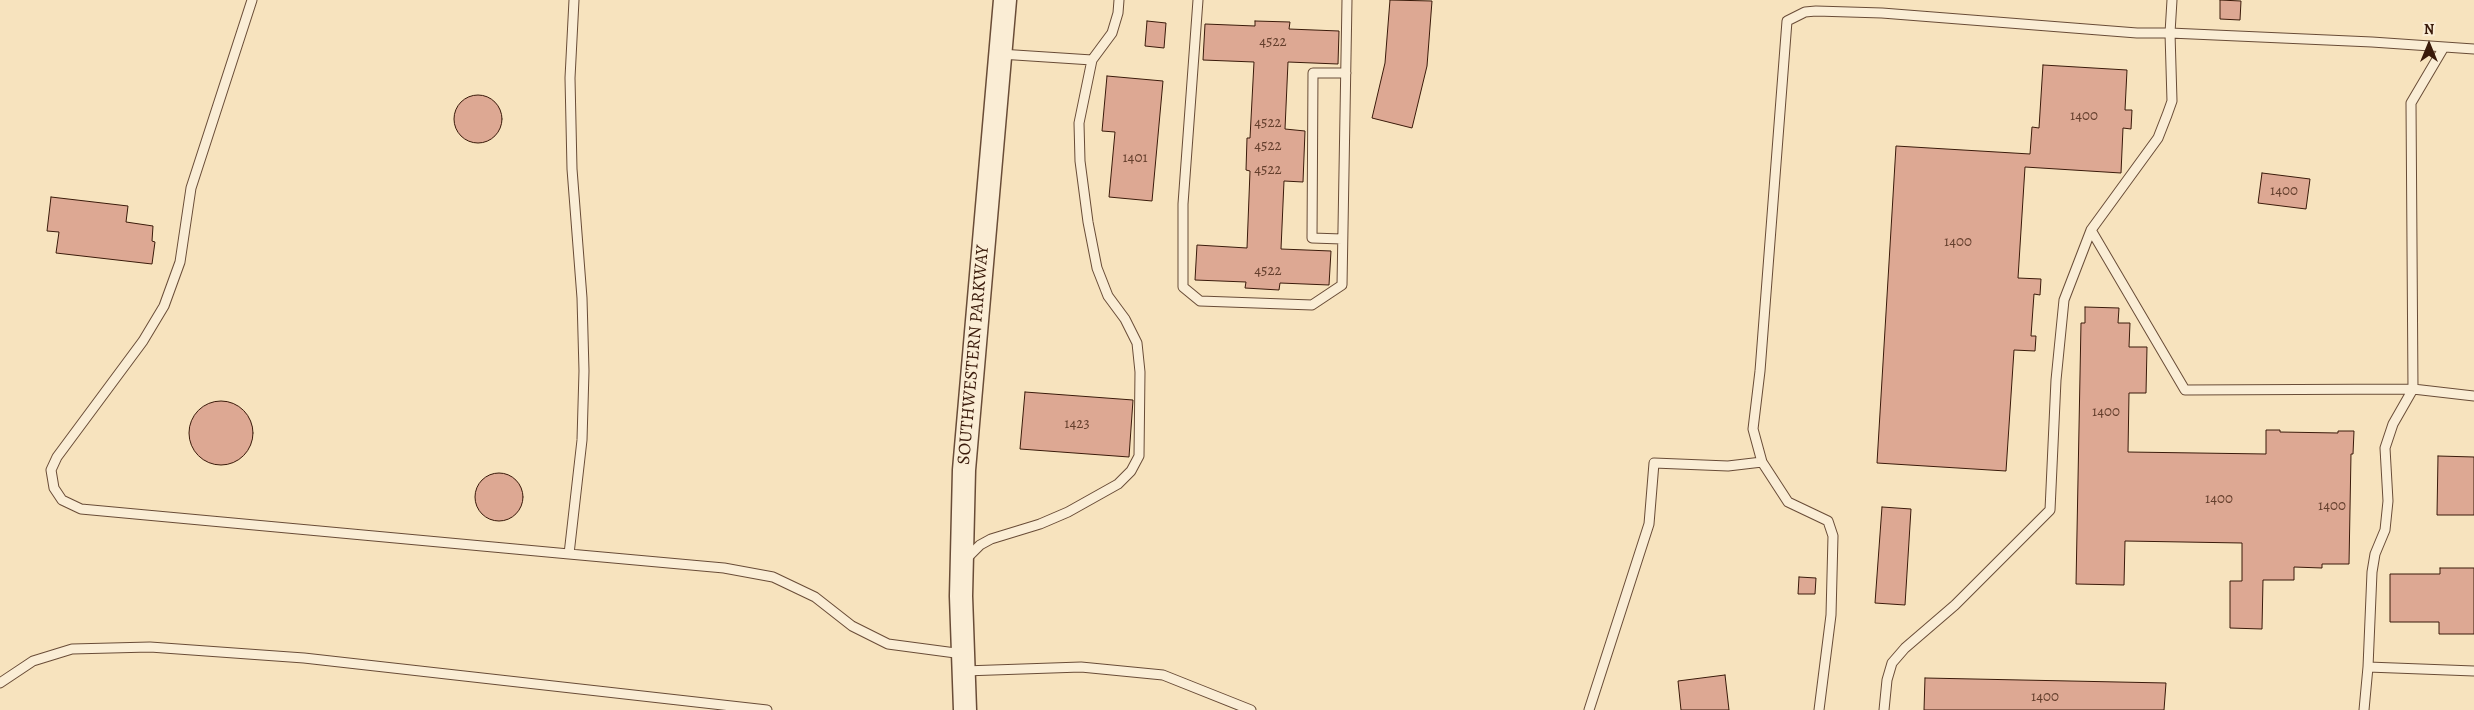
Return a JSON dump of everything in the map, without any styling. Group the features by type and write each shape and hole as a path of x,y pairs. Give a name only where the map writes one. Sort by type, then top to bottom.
{"street":[{"name":"SOUTHWESTERN PARKWAY","path":"965,710 962,563 964,470 1006,0"}],"lane":[{"path":"252,0 191,188 180,262 164,306 143,341 57,457 52,470 54,488 62,500 81,509 724,568 774,577 815,597 852,626 888,644 964,662 1081,667 1162,676 1251,710"},
{"path":"569,554 582,440 584,371 582,298 572,169 570,87 574,0"},
{"path":"962,563 980,544 1058,516 1118,484 1131,471 1139,456 1140,372 1137,343 1125,319 1108,296 1097,268 1088,222 1080,162 1079,123 1092,60 1112,33 1118,13 1119,0"},
{"path":"1198,0 1182,204 1182,286 1200,300 1312,305 1342,285 1347,0"},
{"path":"1884,710 1887,680 1892,663 1905,648 1955,606 2050,510 2056,380 2064,300 2091,230 2158,138 2172,100 2170,33 2172,0"},
{"path":"1819,710 1831,615 1833,536 1828,521 1788,502 1762,462 1754,428 1787,21 1805,12 1816,11 1882,13 2137,33 2170,33 2474,49"},
{"path":"2364,710 2374,554 2385,530 2388,501 2385,448 2393,424 2413,390 2411,104 2444,47"},
{"path":"1000,54 1092,60"},
{"path":"1342,239 1312,238 1313,73 1346,73"},
{"path":"2091,230 2185,390 2413,390 2474,396"},
{"path":"1589,710 1649,524 1654,463 1728,466 1762,462"},
{"path":"0,683 33,661 72,649 150,648 304,658 767,710"},
{"path":"2368,667 2474,671"}],"building":[{"path":"1390,0 1432,1 1427,66 1412,128 1372,118 1385,63"},
{"path":"2220,0 2241,1 2240,20 2220,19"},
{"path":"1147,21 1166,23 1164,48 1145,46"},
{"path":"1255,21 1290,22 1289,29 1339,31 1338,64 1288,62 1285,129 1305,131 1303,182 1284,181 1281,249 1331,251 1329,285 1280,283 1279,290 1245,288 1246,282 1195,280 1197,245 1247,248 1250,171 1246,170 1247,138 1250,138 1254,62 1203,60 1205,24 1255,26"},
{"path":"2043,65 2127,70 2125,110 2132,110 2131,129 2123,128 2121,173 2025,167 2018,278 2041,279 2040,295 2034,294 2031,336 2036,336 2035,351 2014,350 2006,471 1877,463 1896,146 2030,154 2032,127 2039,128"},
{"path":"1107,76 1163,81 1152,201 1109,197 1115,132 1102,131"},
{"path":"473,95 483,95 492,99 498,105 501,110 501,128 492,139 483,143 473,143 464,139 458,133 454,124 454,114 458,105 464,99"},
{"path":"2262,173 2310,179 2306,209 2258,203"},
{"path":"51,197 128,206 126,222 153,226 152,241 155,242 152,264 56,253 59,232 47,231"},
{"path":"2085,307 2119,308 2118,323 2130,323 2129,347 2147,347 2146,393 2129,393 2128,452 2266,454 2266,430 2338,433 2338,431 2354,431 2353,454 2351,454 2349,564 2322,564 2322,568 2294,567 2294,580 2263,580 2262,629 2230,628 2230,581 2242,581 2242,543 2125,541 2124,585 2076,584 2081,323 2085,323"},
{"path":"1025,392 1133,400 1129,457 1020,449"},
{"path":"215,401 227,401 244,410 251,421 253,433 251,445 244,456 227,465 215,465 203,460 194,451 189,439 189,427 194,415 203,406"},
{"path":"2438,456 2474,457 2474,515 2437,515"},
{"path":"494,473 504,473 516,480 523,492 523,502 516,514 504,521 494,521 486,517 479,510 475,502 475,492 479,484 486,477"},
{"path":"1882,507 1911,509 1905,605 1875,603"},
{"path":"2440,568 2474,568 2474,634 2439,634 2439,622 2390,622 2390,574 2440,574"},
{"path":"1799,577 1816,578 1815,594 1798,594"},
{"path":"1725,675 1729,710 1681,710 1678,681"},
{"path":"1925,678 2166,683 2164,710 1924,710"}]}
